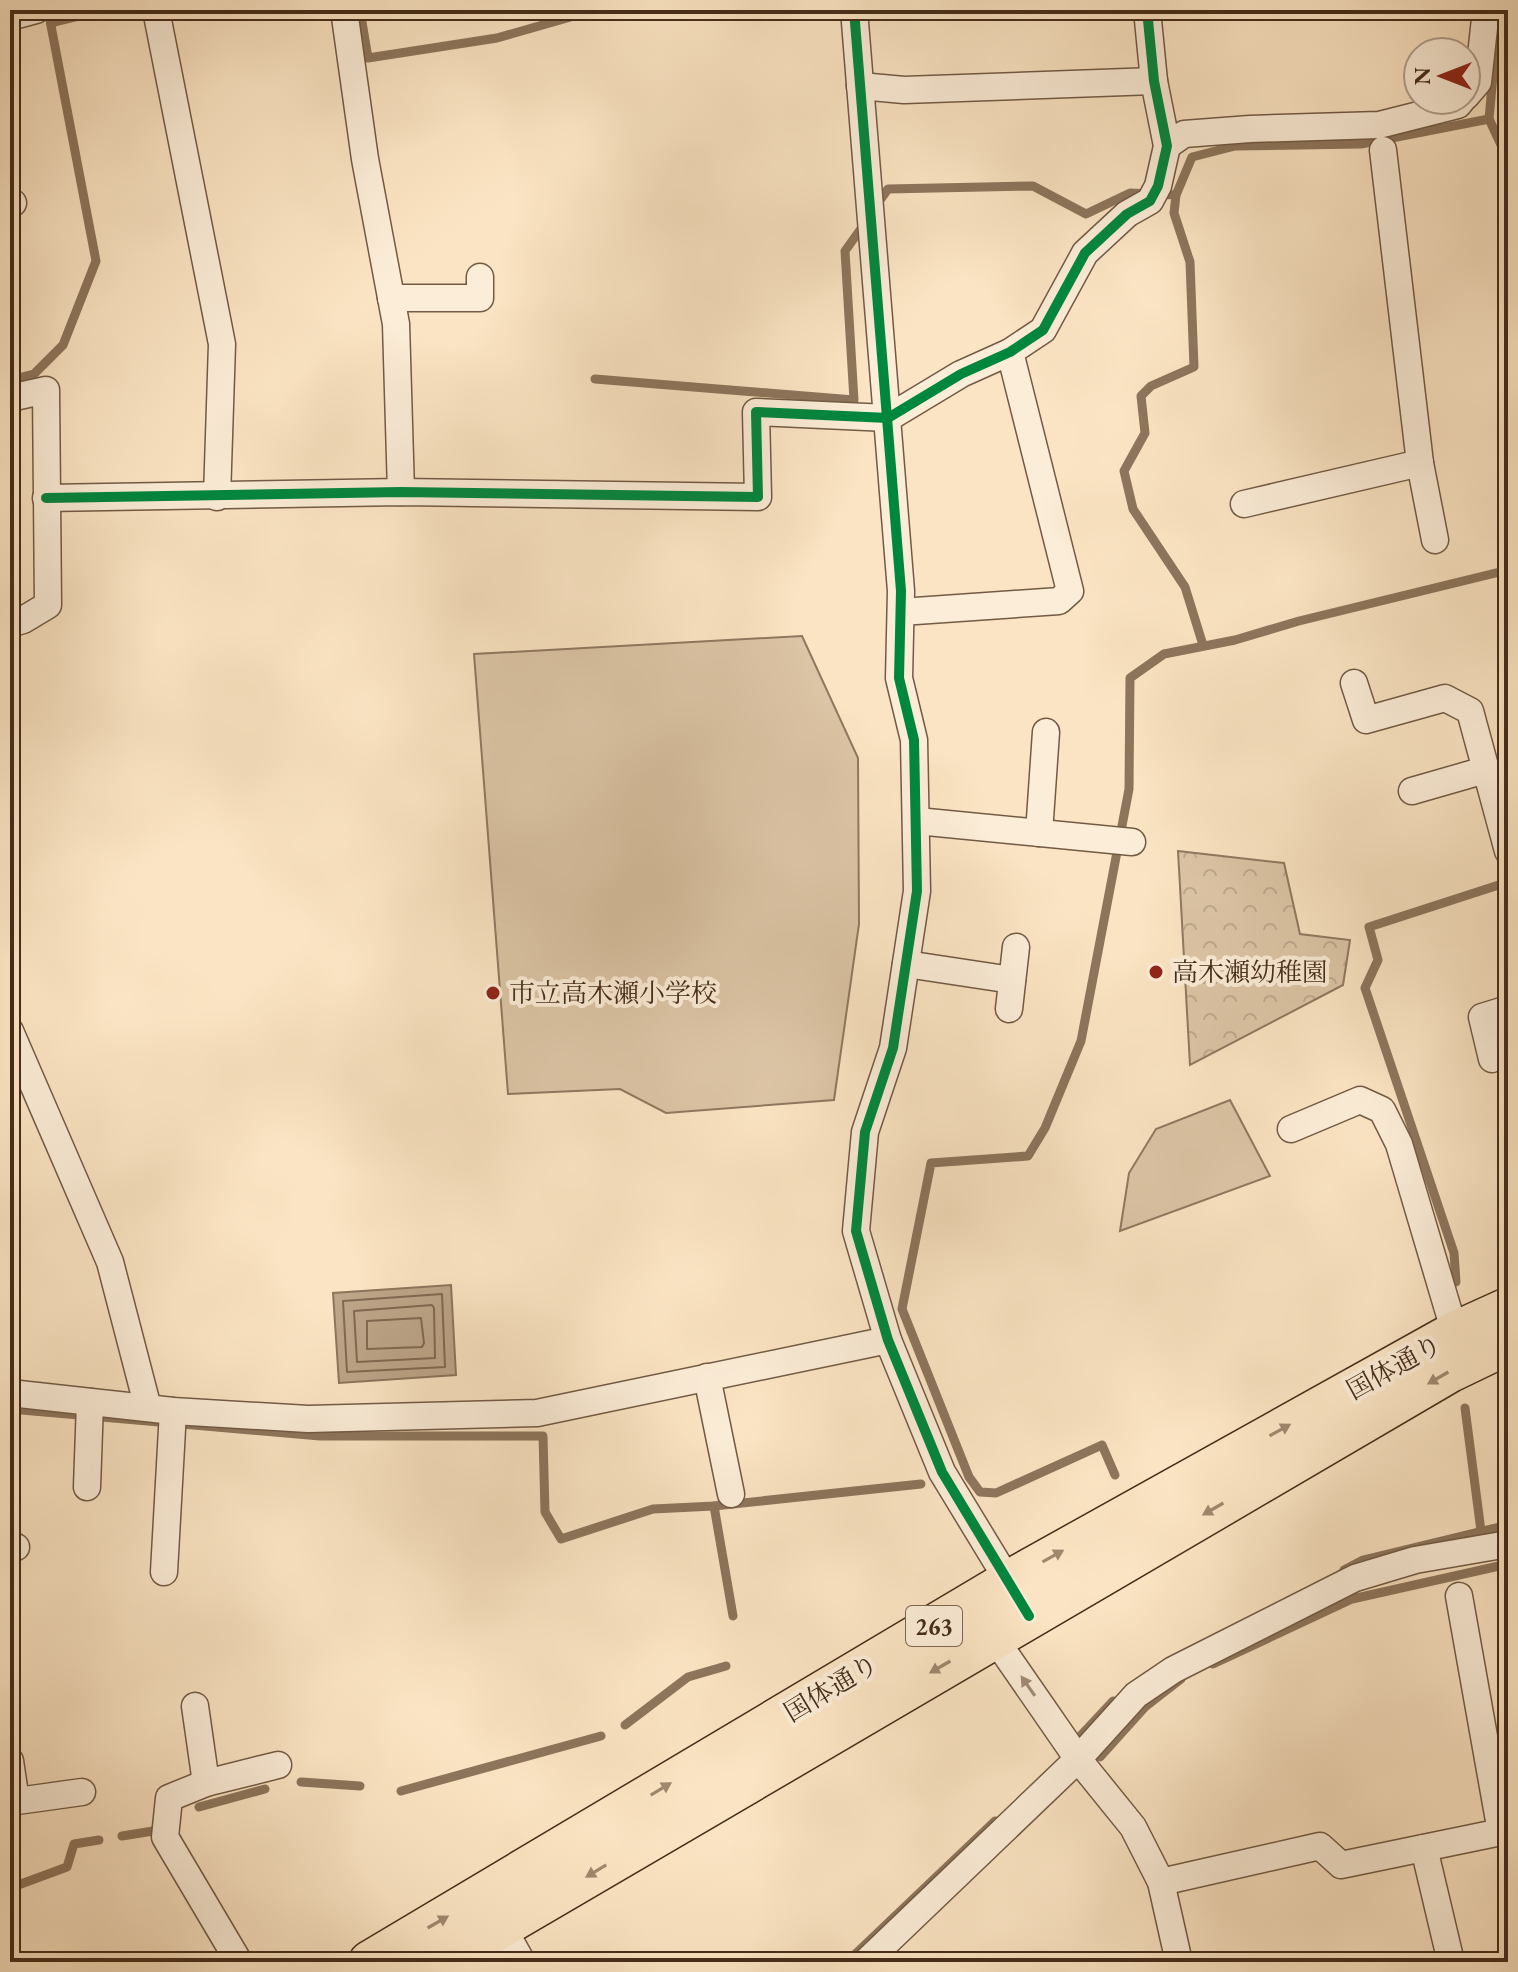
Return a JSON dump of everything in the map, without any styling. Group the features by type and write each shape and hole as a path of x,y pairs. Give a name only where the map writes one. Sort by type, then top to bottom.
{"highway":[{"name":"国体通り","path":"441,1962 993,1636 1019,1599 1455,1333 1508,1309"},
{"name":"国体通り","path":"370,1962 1019,1599 1508,1343"}],"street":[{"path":"10,17 36,10"},
{"path":"156,10 222,344 217,497"},
{"path":"344,10 365,159 396,324 401,492"},
{"path":"854,10 888,418 901,612 899,678 914,740 917,821 917,891 893,1048 865,1132 856,1231 888,1340 942,1472 1019,1599"},
{"path":"46,498 401,492 758,497 756,412 888,418 961,374 1010,352 1043,330 1085,253 1154,194 1167,146 1154,81 1147,10"},
{"path":"1482,46 1486,10"},
{"path":"860,86 904,90 1154,81"},
{"path":"1167,146 1184,134 1379,125 1415,116"},
{"path":"1383,150 1420,463 1435,540"},
{"path":"391,298 480,298 480,277"},
{"path":"901,612 1059,601 1070,591 1010,352"},
{"path":"10,398 46,390 48,605 10,624"},
{"path":"1244,504 1420,463"},
{"path":"1354,683 1366,720 1445,698 1470,711 1508,851"},
{"path":"1039,833 1046,732"},
{"path":"1412,791 1485,770"},
{"path":"917,821 1122,841"},
{"path":"1009,1009 1016,947"},
{"path":"906,964 1012,980"},
{"path":"1492,1059 1482,1017 1508,1009"},
{"path":"10,1031 110,1262 164,1418 164,1572"},
{"path":"1291,1129 1360,1100 1382,1110 1399,1144 1455,1333"},
{"path":"10,1393 90,1402 164,1418 308,1419 537,1413 888,1340"},
{"path":"707,1377 731,1494"},
{"path":"87,1487 90,1402"},
{"path":"866,1962 1078,1759 1136,1695 1173,1670 1355,1578 1415,1560 1508,1544"},
{"path":"1161,1882 1320,1846 1341,1865 1501,1832 1459,1596"},
{"path":"993,1636 1078,1759 1133,1827 1161,1882 1179,1962"},
{"path":"195,1706 206,1783"},
{"path":"10,1761 13,1802 82,1792"},
{"path":"239,1962 165,1837 169,1798 206,1783 278,1765"},
{"path":"1424,1848 1451,1962"},
{"path":"502,1926 522,1962"}],"green space":[{"path":"802,636 858,758 859,924 834,1100 666,1113 620,1089 508,1094 474,654"},
{"path":"1178,851 1284,863 1300,934 1350,940 1343,985 1190,1065"},
{"path":"1230,1100 1270,1176 1120,1231 1129,1173 1156,1129"}],"water":[{"path":"451,1285 456,1375 339,1383 333,1293"}],"waterway":[{"path":"10,380 34,374 63,345 96,261 48,10"},
{"path":"51,23 104,10"},
{"path":"360,10 368,58 497,38 595,10"},
{"path":"1504,10 1498,20 1489,119 1503,149 1508,178"},
{"path":"875,207 888,189 1033,186 1086,214 1130,193 1176,195 1192,157 1235,146 1361,144 1489,119"},
{"path":"1176,195 1174,213 1190,262 1194,367 1151,386 1141,396 1145,433 1124,471 1133,509 1185,587 1203,645"},
{"path":"595,379 854,400 845,251 865,223"},
{"path":"1115,1475 1102,1445 996,1493 980,1492 969,1477 902,1309 931,1163 1028,1156 1045,1128 1081,1041 1129,789 1130,678 1164,654 1235,640 1299,621 1508,570"},
{"path":"1456,1282 1454,1253 1365,988 1378,960 1369,927 1508,882"},
{"path":"1465,1408 1481,1531"},
{"path":"10,1409 320,1436 543,1436 545,1512 561,1539 653,1509 714,1506 921,1484"},
{"path":"714,1506 733,1616"},
{"path":"1344,1570 1363,1560 1508,1525"},
{"path":"1213,1664 1352,1599 1508,1564"},
{"path":"625,1725 688,1677 726,1666"},
{"path":"1100,1757 1145,1707 1181,1679"},
{"path":"1071,1746 1113,1701"},
{"path":"401,1791 601,1736"},
{"path":"301,1782 360,1786"},
{"path":"199,1807 265,1789"},
{"path":"847,1962 995,1821"},
{"path":"122,1836 153,1831"},
{"path":"10,1888 67,1867 74,1844 99,1840"}],"cycle path":[{"path":"854,10 901,591 899,678 914,740 917,891 893,1048 865,1132 856,1231 888,1340 942,1472 1029,1616"},
{"path":"46,498 401,492 758,497 756,412 888,418 961,374 1010,352 1043,330 1085,253 1127,214 1150,201 1158,186 1167,146 1154,81 1147,10"}],"place":[{"name":"高木瀬幼稚園","path":"1156,972"},
{"name":"市立高木瀬小学校","path":"493,993"}]}
